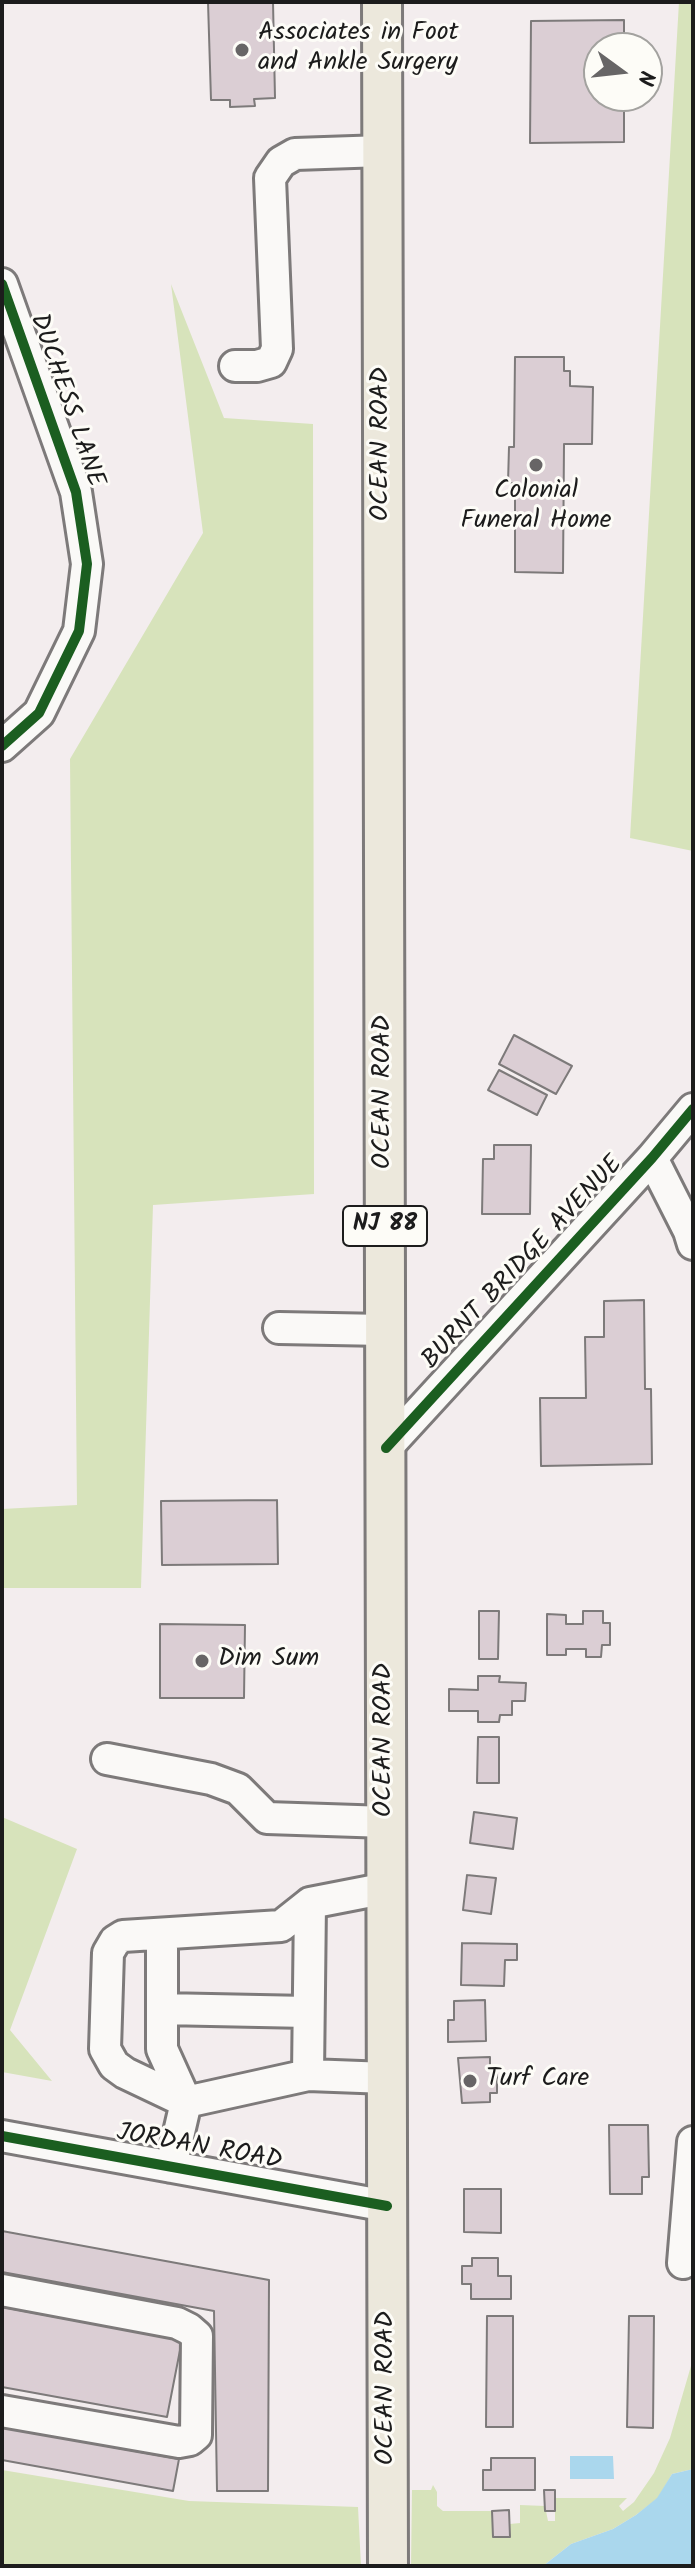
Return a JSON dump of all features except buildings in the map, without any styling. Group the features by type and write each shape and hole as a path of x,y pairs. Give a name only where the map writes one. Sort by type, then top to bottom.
{"main road":[{"name":"OCEAN ROAD","path":"382,2 388,2566"}],"street":[{"path":"235,366 257,366 271,362 277,349 270,178 281,162 295,154 383,151"},
{"name":"DUCHESS LANE","path":"2,284 76,492 87,564 79,631 39,713 2,746"},
{"name":"BURNT BRIDGE AVENUE","path":"386,1448 652,1158 693,1109"},
{"path":"652,1158 693,1244"},
{"path":"279,1328 385,1330"},
{"path":"107,1759 211,1779 238,1789 267,1818 387,1822"},
{"path":"387,1888 310,1903 281,1926 123,1936 115,1941 108,1953 105,2049 114,2065 125,2073 186,2102 308,2075 387,2078"},
{"path":"308,2075 310,1903"},
{"path":"162,1934 162,2049 186,2102 171,2167"},
{"path":"162,2009 308,2012"},
{"name":"JORDAN ROAD","path":"2,2136 387,2206"},
{"path":"683,2263 693,2142"},
{"path":"2,2290 177,2323 189,2329 197,2336 196,2435 179,2442 2,2411"}],"green space":[{"path":"679,2 693,2 693,851 630,838"},
{"path":"171,284 224,418 313,424 314,1194 153,1205 141,1588 2,1588 2,1509 77,1505 70,759 203,533"},
{"path":"2,1817 77,1849 10,2030 52,2081 2,2072"},
{"path":"693,2359 693,2469 672,2474 658,2498 636,2515 613,2529 571,2544 543,2566 411,2566 412,2490 431,2490 433,2485 437,2492 437,2506 443,2511 492,2511 494,2537 510,2537 510,2524 520,2523 520,2505 545,2506 548,2521 555,2521 555,2498 627,2498 619,2506 623,2511 634,2502 654,2473 670,2438"},
{"path":"2,2470 189,2501 358,2507 361,2566 2,2566"}],"water":[{"path":"570,2456 613,2456 614,2479 570,2479"},
{"path":"693,2469 693,2566 543,2566 571,2544 613,2529 636,2515 657,2498 672,2474"}],"cycle path":[{"path":"2,284 76,492 87,564 79,631 39,713 2,746"},
{"path":"386,1448 652,1158 693,1109"},
{"path":"2,2136 387,2206"}],"place":[{"name":"Associates in Foot and Ankle Surgery","path":"242,50"},
{"name":"Colonial Funeral Home","path":"536,465"},
{"name":"Dim Sum","path":"202,1661"},
{"name":"Turf Care","path":"470,2081"}]}
